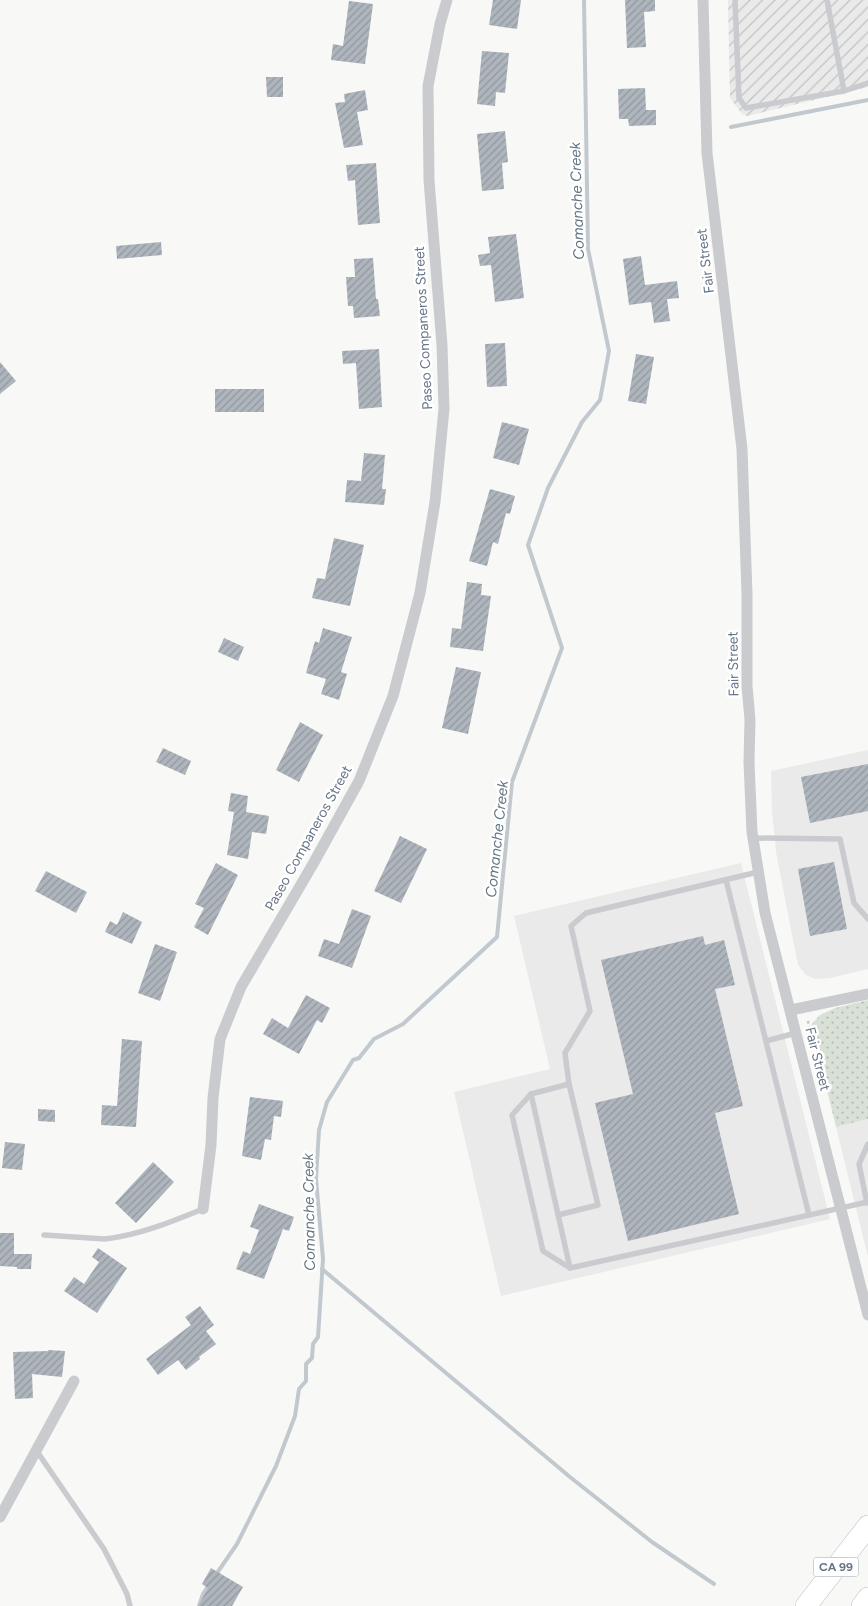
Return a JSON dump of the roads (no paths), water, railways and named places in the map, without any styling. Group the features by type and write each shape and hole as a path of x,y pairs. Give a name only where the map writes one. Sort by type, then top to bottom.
{"highway":[{"name":"CA 99","path":"806,1606 867,1527"},
{"path":"862,1606 868,1598"}],"street":[{"name":"Paseo Companeros Street","path":"203,1209 211,1145 213,1098 220,1039 241,987 314,864 359,781 393,696 420,593 436,502 444,409 442,345 429,180 428,86 440,24 447,0"},
{"name":"Fair Street","path":"704,0 707,153 742,449 747,594 747,686 750,720 749,762 753,838 765,913 781,981 791,1010 868,1315"},
{"path":"791,1010 868,994"},
{"path":"0,1517 74,1381"}],"lane":[{"path":"736,0 739,98 746,108 844,91 868,84"},
{"path":"827,0 844,91"},
{"path":"753,838 840,839 854,903 868,919"},
{"path":"558,1215 598,1205 569,1084 565,1052 590,1011 571,926 586,914 758,872"},
{"path":"726,880 809,1215"},
{"path":"766,1040 796,1032"},
{"path":"569,1084 531,1094 512,1115 543,1251 570,1268 867,1203 859,1164 868,1144"},
{"path":"531,1094 570,1268"},
{"path":"44,1235 112,1238 163,1225 203,1209"},
{"path":"36,1450 104,1549 127,1594 130,1606"}],"waterway":[{"name":"Comanche Creek","path":"215,1576 237,1544 276,1466 295,1416 299,1389 306,1381 306,1364 312,1358 313,1344 318,1337 323,1259 316,1179 319,1130 327,1102 353,1060 359,1058 374,1039 403,1024 497,937 512,782 562,648 528,545 548,488 582,422 600,400 609,351 588,249 584,0"},
{"path":"731,127 868,100"},
{"path":"322,1269 570,1477 652,1542 714,1584"},
{"name":"Comanche Creek","path":"199,1606 203,1594 210,1583"}]}
